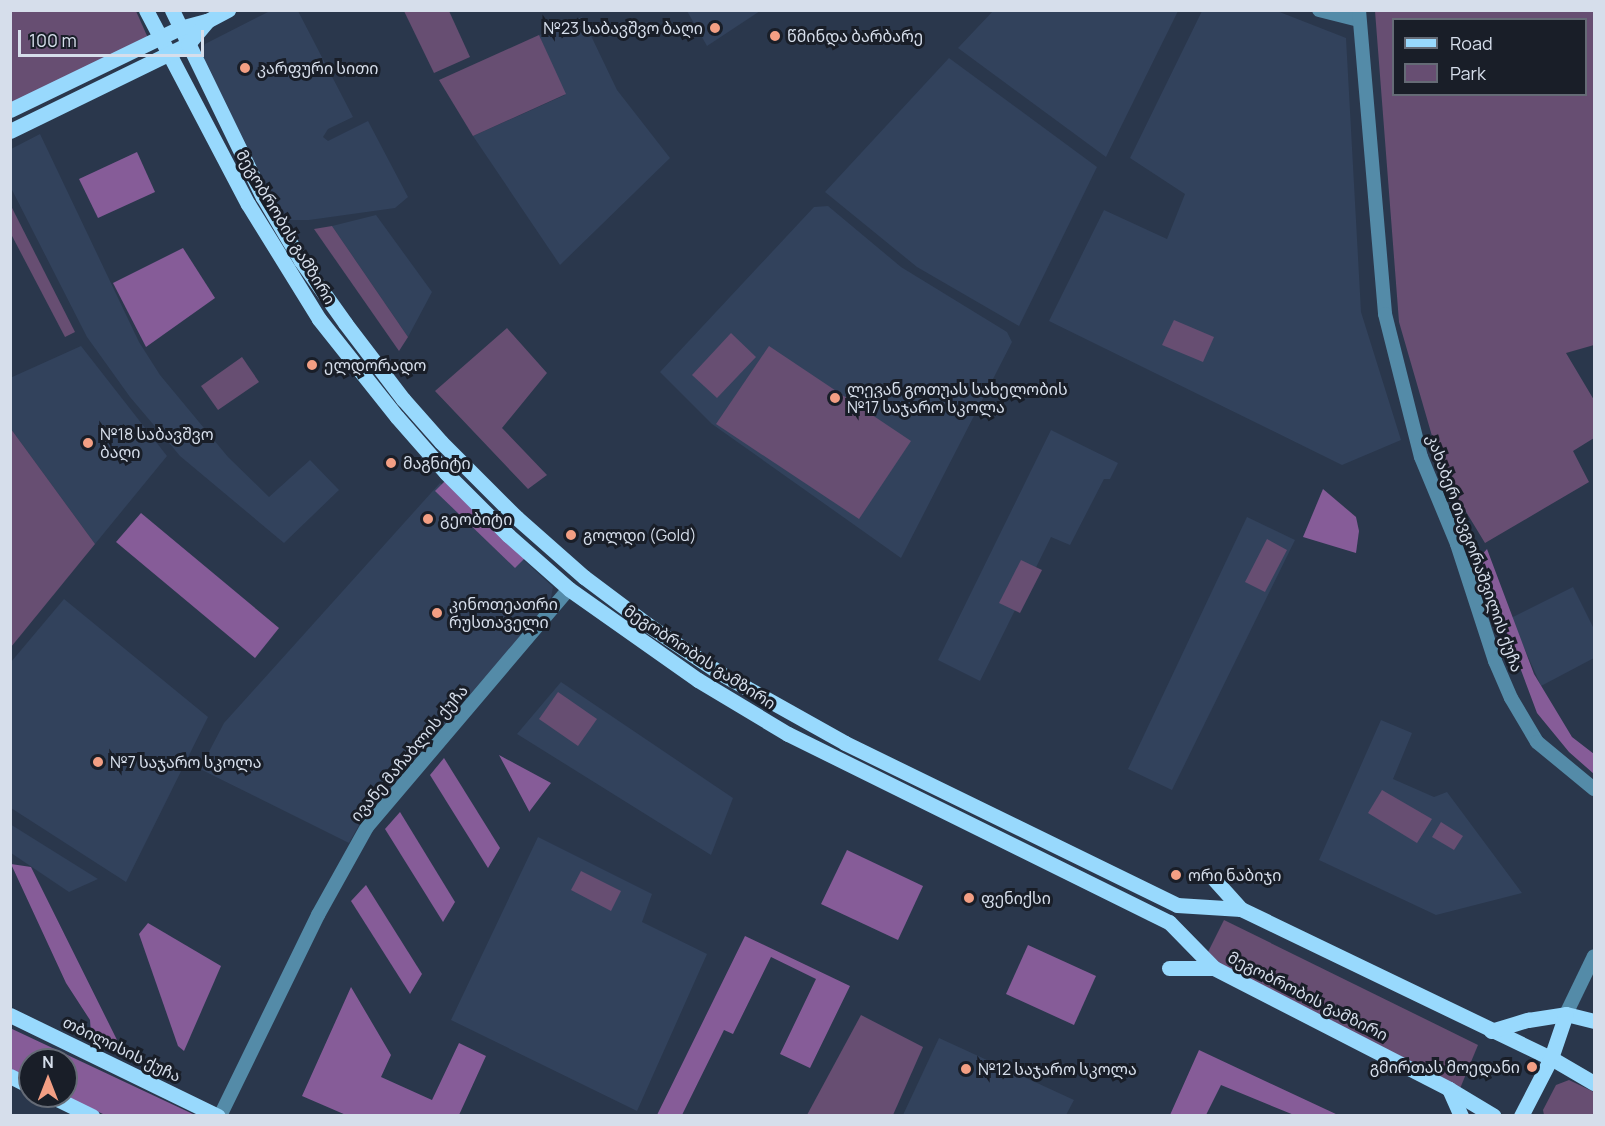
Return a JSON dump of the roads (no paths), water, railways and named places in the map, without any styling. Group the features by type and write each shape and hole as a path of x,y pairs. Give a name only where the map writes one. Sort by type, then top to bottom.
{"main road":[{"name":"მეგობრობის გამზირი","path":"146,10 248,204 319,319 397,417 446,473 507,535 569,589 698,681 788,734 1169,922 1215,968 1449,1089"},
{"name":"მეგობრობის გამზირი","path":"172,10 262,197 301,261 345,323 403,399 441,442 518,518 584,577 648,625 720,673 845,743 1177,905 1241,909 1491,1031"},
{"path":"10,110 180,28 207,21 228,10"},
{"path":"10,131 188,44 207,21"},
{"path":"1213,878 1241,909"},
{"path":"1168,968 1215,968"},
{"path":"1521,1116 1551,1058 1566,1014"},
{"path":"1491,1031 1528,1020 1566,1014 1594,1021"},
{"name":"თბილისის ქუჩა","path":"10,1015 219,1116"},
{"path":"1491,1031 1551,1058 1594,1083"},
{"path":"1449,1089 1461,1116"},
{"path":"1449,1089 1494,1116"},
{"path":"76,1108 92,1116"}],"street":[{"path":"1319,10 1359,15"},
{"name":"კახაბერ თავგორაშვილის ქუჩა","path":"1359,15 1385,314 1420,457 1457,544 1495,661 1511,698 1538,742 1594,789"},
{"name":"ივანე მაჩაბლის ქუჩა","path":"219,1116 318,915 367,827 569,589"},
{"path":"1566,1014 1594,956"}],"place":[{"name":"№23 საბავშვო ბაღი","path":"715,28"},
{"name":"წმინდა ბარბარე","path":"775,36"},
{"name":"კარფური სითი","path":"245,68"},
{"name":"ელდორადო","path":"312,365"},
{"name":"ლევან გოთუას სახელობის №17 საჯარო სკოლა","path":"835,398"},
{"name":"№18 საბავშვო ბაღი","path":"88,443"},
{"name":"მაგნიტი","path":"391,463"},
{"name":"გეობიტი","path":"428,519"},
{"name":"გოლდი (Gold)","path":"571,535"},
{"name":"კინოთეათრი რუსთაველი","path":"437,613"},
{"name":"№7 საჯარო სკოლა","path":"98,762"},
{"name":"ორი ნაბიჯი","path":"1176,875"},
{"name":"ფენიქსი","path":"969,898"},
{"name":"გმირთას მოედანი","path":"1532,1067"},
{"name":"№12 საჯარო სკოლა","path":"966,1069"}]}
